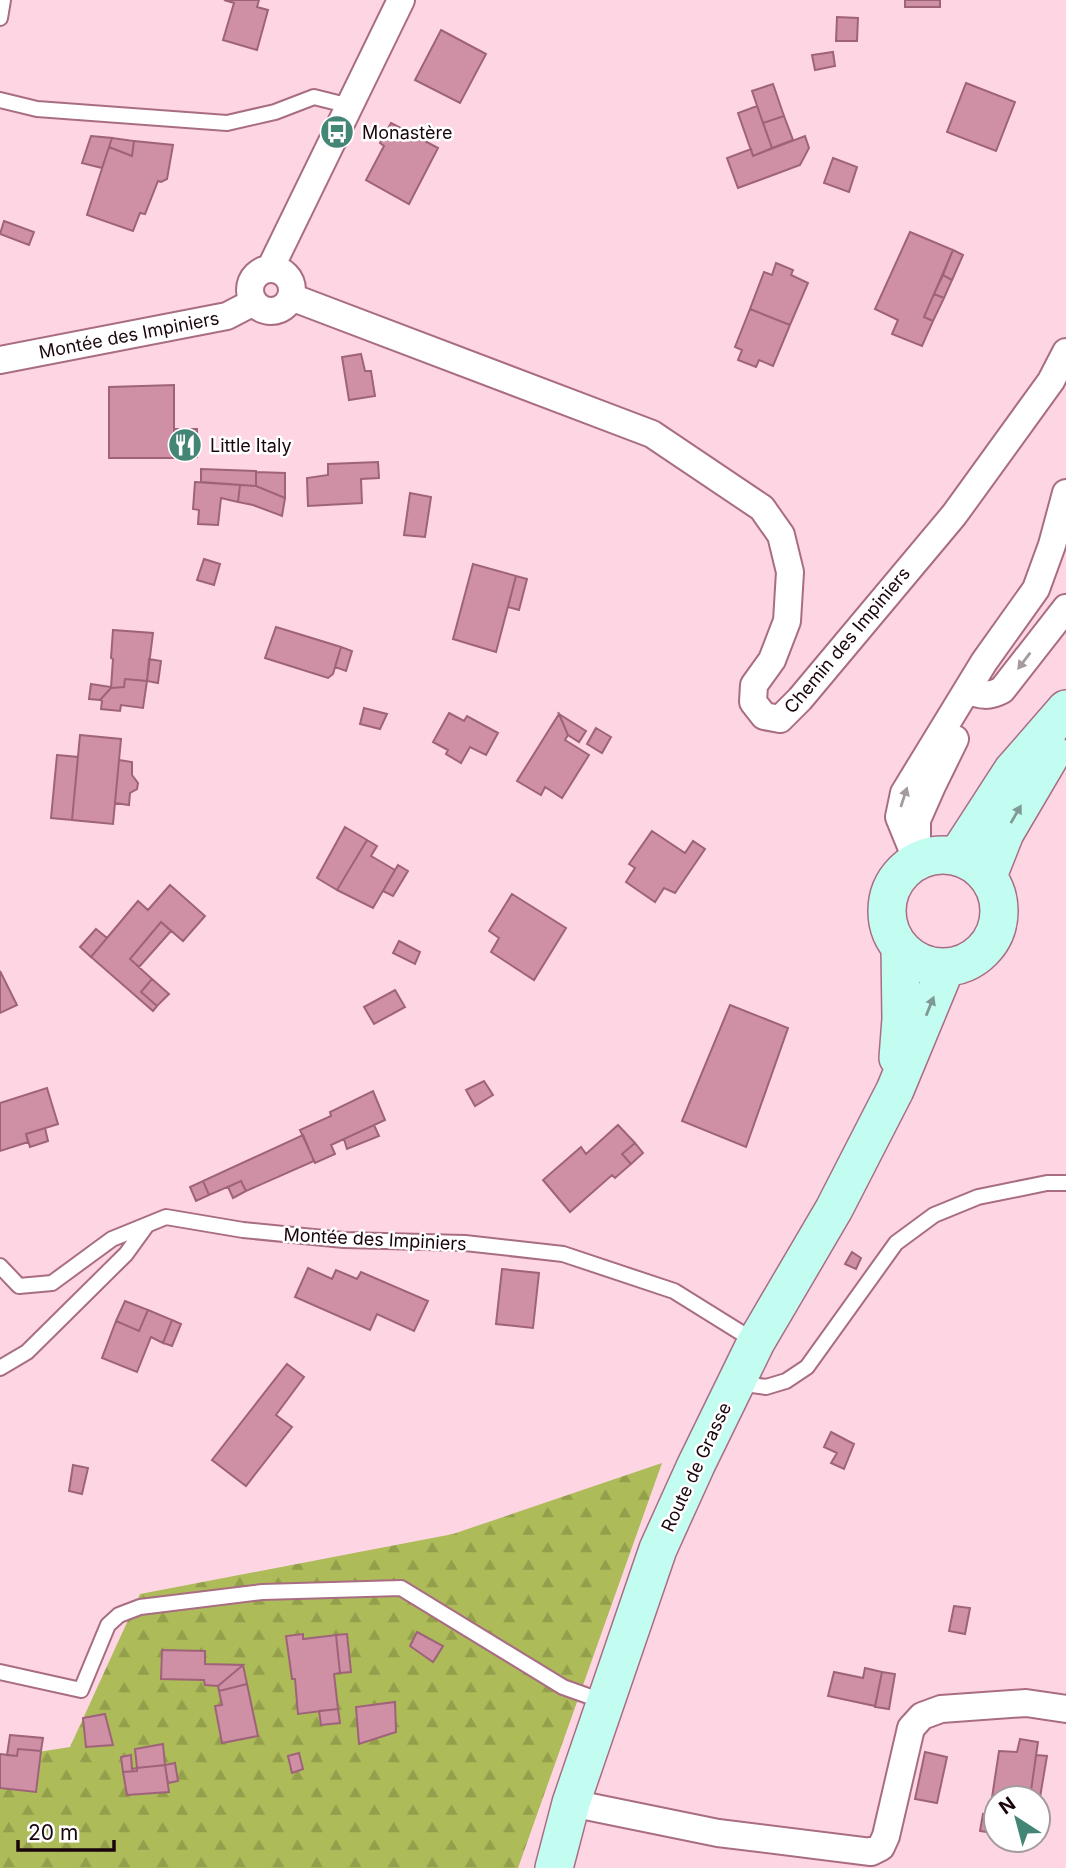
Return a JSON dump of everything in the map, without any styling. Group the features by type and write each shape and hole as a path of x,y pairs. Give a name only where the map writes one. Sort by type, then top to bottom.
{"main road":[{"path":"957,856 1012,771 1066,709"},
{"path":"988,876 1005,833 1066,727"},
{"path":"943,855 957,856 974,864 988,876 996,891 999,908 997,926 990,941 978,954 963,963 946,967 929,965 913,958 900,947 892,933 888,900 894,884 904,871 917,861 943,855"},
{"name":"Route de Grasse","path":"895,1090 901,1018 900,947"},
{"name":"Route de Grasse","path":"554,1868 571,1803 658,1549 756,1342 834,1209 895,1090 946,967"}],"street":[{"path":"270,269 401,0"},
{"path":"270,269 282,272 287,276 292,289 291,297 285,306 273,311 259,307 251,295 253,281 263,271 270,269"},
{"name":"Chemin des Impiniers","path":"291,297 652,434 762,508 781,535 790,572 787,621 772,660 754,685 753,702 764,716 780,719 800,699 954,515 1051,381 1066,352"},
{"name":"Montée des Impiniers","path":"0,360 227,316 254,302"},
{"path":"917,861 917,820 958,734 967,690 1036,589 1052,545 1066,493"},
{"path":"967,690 981,696 991,696 1002,690 1066,608"},
{"path":"571,1803 718,1833 872,1852 881,1847 887,1836 911,1728 922,1716 941,1709 1026,1703 1066,1709"}],"lane":[{"path":"0,18 3,0"},
{"path":"0,100 37,110 227,123 275,112 314,97 350,106"},
{"path":"736,1382 766,1387 786,1381 807,1367 896,1243 934,1214 978,1197 1047,1183 1066,1183"},
{"name":"Montée des Impiniers","path":"0,1266 19,1286 52,1283 112,1239 166,1217 243,1230 344,1240 465,1243 563,1254 674,1291 756,1342"},
{"path":"0,1368 27,1352 126,1254 148,1224"},
{"path":"0,1672 80,1690 108,1625 119,1615 140,1607 262,1592 401,1588 563,1687 606,1702"}],"green space":[{"path":"662,1463 518,1868 0,1868 0,1758 70,1747 140,1594 453,1534"}],"building":[{"path":"224,0 259,0 257,7 268,10 257,50 223,40 234,3"},
{"path":"905,0 940,0 940,7 905,7"},
{"path":"837,17 858,18 857,41 836,41"},
{"path":"441,30 486,54 460,103 415,80"},
{"path":"833,52 835,66 815,70 812,55"},
{"path":"966,83 1015,102 996,151 947,132"},
{"path":"773,84 784,116 763,123 752,91"},
{"path":"757,106 772,148 753,156 738,113"},
{"path":"784,116 793,140 772,148 763,123"},
{"path":"391,123 438,148 409,204 366,180 384,146 380,143"},
{"path":"91,136 112,138 102,168 82,163"},
{"path":"805,136 809,148 800,165 738,188 727,158 751,149 753,156"},
{"path":"112,138 134,141 132,156 109,147"},
{"path":"134,141 173,145 167,179 158,181 145,214 140,213 133,231 87,215 109,147 132,156"},
{"path":"833,158 857,167 849,192 824,183"},
{"path":"4,221 34,232 29,245 0,234"},
{"path":"910,232 953,250 924,317 933,321 922,346 892,334 898,320 875,309"},
{"path":"953,250 963,255 952,280 943,275"},
{"path":"776,263 793,270 791,275 808,283 790,325 750,309 764,272 772,275"},
{"path":"943,275 952,280 944,298 934,294"},
{"path":"934,294 944,298 933,321 924,317"},
{"path":"750,309 790,325 773,366 759,360 756,367 738,360 742,350 735,347"},
{"path":"361,354 365,371 371,371 375,396 349,400 342,357"},
{"path":"174,385 174,458 109,458 109,387"},
{"name":"Little Italy","path":"174,429 197,429 197,457 174,458"},
{"path":"378,462 379,478 361,479 362,503 308,506 307,478 328,475 328,464"},
{"path":"201,469 256,471 256,486 201,482"},
{"path":"256,472 285,473 285,498 256,486"},
{"path":"195,482 240,485 238,502 221,498 218,525 198,524 199,510 193,509"},
{"path":"240,485 256,486 285,498 282,516 238,502"},
{"path":"410,493 431,497 425,537 404,535"},
{"path":"204,559 220,564 214,585 197,580"},
{"path":"473,564 516,576 496,652 453,639"},
{"path":"516,576 527,579 519,610 508,607"},
{"path":"276,627 341,647 333,674 328,678 265,658"},
{"path":"113,630 153,633 147,681 125,679 124,687 111,688"},
{"path":"341,647 352,651 346,671 335,667"},
{"path":"149,659 161,661 158,683 147,681"},
{"path":"125,679 147,681 143,708 121,705 120,711 101,709 100,700 111,688 124,687"},
{"path":"91,684 111,688 100,700 89,699"},
{"path":"364,708 387,714 380,729 360,724"},
{"path":"449,713 464,721 467,716 498,733 486,755 470,747 461,763 446,754 448,750 433,742"},
{"path":"559,714 568,735 565,740 589,755 562,798 545,787 541,795 517,781"},
{"path":"559,714 586,731 579,742 568,735"},
{"path":"596,728 611,737 602,753 587,744"},
{"path":"80,735 121,739 113,824 72,820"},
{"path":"57,755 78,757 72,820 51,818"},
{"path":"119,760 132,762 132,775 138,783 137,789 130,793 129,805 115,803"},
{"path":"345,827 367,840 337,890 317,878"},
{"path":"652,831 685,853 693,841 705,849 675,893 664,888 655,902 626,882 635,868 629,864"},
{"path":"367,840 377,846 371,856 395,870 373,908 337,890"},
{"path":"398,865 408,871 393,896 383,891"},
{"path":"170,885 205,916 183,941 161,922 130,959 152,979 141,992 157,1006 153,1011 91,957 138,901 148,910"},
{"path":"512,894 566,928 534,980 491,952 499,938 489,931"},
{"path":"161,922 171,931 139,967 130,959"},
{"path":"96,929 107,938 91,957 80,947"},
{"path":"399,941 420,952 415,964 393,953"},
{"path":"0,971 17,1005 0,1013"},
{"path":"152,979 169,994 157,1006 141,992"},
{"path":"395,990 405,1007 374,1024 364,1007"},
{"path":"730,1005 788,1028 746,1147 682,1121"},
{"path":"484,1081 493,1095 475,1106 466,1090"},
{"path":"47,1088 58,1124 26,1134 28,1142 0,1151 0,1103"},
{"path":"373,1091 385,1120 331,1145 335,1154 315,1163 300,1130 331,1116 330,1112"},
{"path":"374,1125 379,1136 347,1149 344,1139"},
{"path":"618,1125 635,1143 622,1154 631,1164 615,1178 612,1175 570,1212 543,1180 581,1147 586,1154"},
{"path":"45,1128 48,1141 30,1147 26,1134"},
{"path":"303,1135 314,1161 246,1191 241,1181 209,1195 203,1181"},
{"path":"635,1143 643,1153 631,1164 622,1154"},
{"path":"203,1181 209,1195 196,1201 190,1187"},
{"path":"241,1181 246,1191 233,1198 228,1187"},
{"path":"852,1252 861,1258 856,1269 845,1264"},
{"path":"308,1268 332,1279 336,1270 357,1279 361,1272 428,1301 414,1331 377,1314 370,1330 295,1297"},
{"path":"502,1269 539,1273 533,1328 496,1324"},
{"path":"125,1301 148,1310 139,1331 116,1321"},
{"path":"148,1310 172,1320 163,1343 151,1337 137,1372 102,1358 116,1321 139,1331"},
{"path":"172,1320 181,1324 172,1346 163,1343"},
{"path":"287,1364 304,1377 276,1415 292,1427 246,1486 212,1460"},
{"path":"831,1432 854,1444 844,1469 831,1463 837,1453 824,1447"},
{"path":"73,1465 88,1468 82,1494 69,1491"},
{"path":"954,1606 970,1608 965,1634 949,1631"},
{"path":"417,1632 443,1646 433,1662 410,1646"},
{"path":"303,1634 303,1639 336,1635 340,1673 334,1674 338,1709 298,1714 295,1679 292,1679 286,1636"},
{"path":"347,1634 351,1672 340,1673 336,1635"},
{"path":"162,1650 205,1651 205,1664 243,1665 218,1686 205,1685 204,1680 161,1679"},
{"path":"243,1665 247,1684 219,1691 218,1686"},
{"path":"865,1668 882,1672 875,1706 828,1696 834,1672 863,1678"},
{"path":"882,1672 895,1674 889,1709 875,1707"},
{"path":"247,1684 258,1736 222,1743 215,1706 222,1705 219,1691"},
{"path":"395,1702 396,1732 359,1744 356,1707"},
{"path":"338,1709 340,1723 321,1725 319,1711"},
{"path":"105,1714 113,1745 86,1747 83,1718"},
{"path":"10,1735 43,1738 41,1751 18,1749 17,1756 7,1755"},
{"path":"1020,1739 1038,1742 1032,1784 994,1784 999,1751 1017,1752"},
{"path":"163,1744 165,1765 137,1768 135,1749"},
{"path":"18,1749 41,1751 36,1792 0,1788 0,1754 17,1756"},
{"path":"925,1752 947,1757 937,1803 915,1799"},
{"path":"299,1753 303,1769 292,1773 288,1756"},
{"path":"131,1755 132,1769 137,1768 137,1771 123,1772 121,1757"},
{"path":"1036,1755 1047,1756 1042,1784 1032,1784"},
{"path":"175,1763 178,1781 168,1783 165,1765"},
{"path":"165,1765 169,1792 127,1795 123,1772"}],"place":[{"name":"Monastère","path":"337,132"},
{"name":"Little Italy","path":"185,445"}]}
